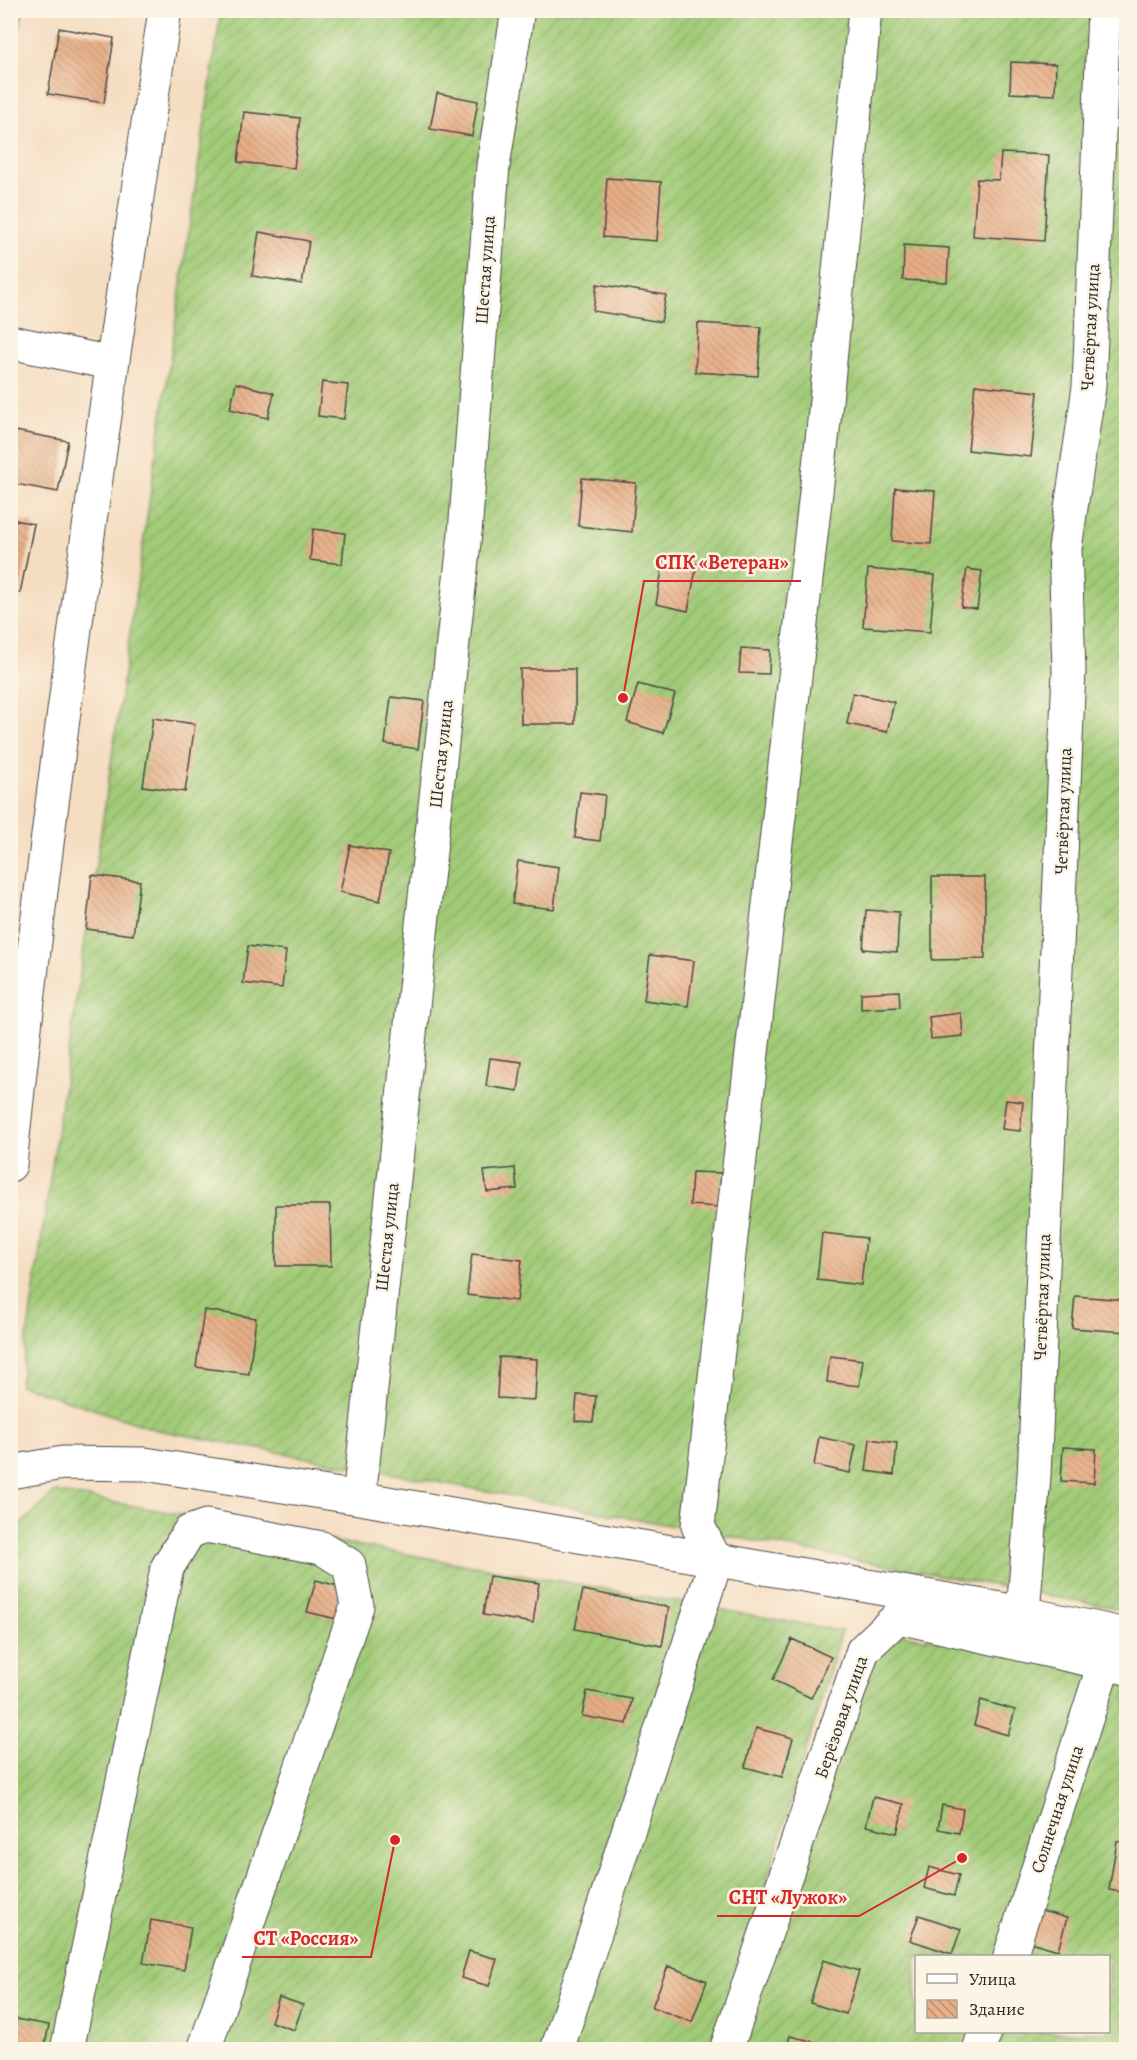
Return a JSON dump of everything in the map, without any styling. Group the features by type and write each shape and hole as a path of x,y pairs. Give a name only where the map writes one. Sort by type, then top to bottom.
{"street":[{"path":"10,1165 19,1001 111,363 165,10"},
{"name":"Шестая улица","path":"358,1498 465,533 493,166 518,10"},
{"path":"557,2049 716,1561 698,1526 823,431 865,10"},
{"name":"Четвёртая улица","path":"1023,1613 1035,1464 1068,695 1065,548 1089,387 1104,10"},
{"path":"10,342 111,363"},
{"path":"10,1472 63,1463 145,1464 358,1498 1023,1613 1126,1635"},
{"path":"67,2049 167,1568 189,1532 206,1526 322,1548 348,1565 357,1606 204,2049"},
{"name":"Берёзовая улица","path":"726,2049 863,1650 898,1617 1116,1665"},
{"name":"Солнечная улица","path":"1010,1955 1116,1665"},
{"path":"979,2049 984,2033"}],"green space":[{"path":"10,11 23,11 11,69"},
{"path":"221,11 1126,11 1126,1610 157,1430 20,1385"},
{"path":"55,1492 842,1631 716,2049 11,2050 11,1549 14,1531"},
{"path":"875,1630 1126,1670 1126,2049 736,2050"}],"building":[{"path":"59,28 114,38 104,103 48,94"},
{"path":"1011,62 1056,64 1055,95 1010,93"},
{"path":"437,93 478,101 472,136 430,129"},
{"path":"244,112 300,118 294,168 238,162"},
{"path":"1001,153 1049,155 1044,241 973,236 977,179 999,180"},
{"path":"607,178 661,182 657,241 603,237"},
{"path":"259,232 309,241 302,284 252,276"},
{"path":"904,245 949,248 947,282 903,280"},
{"path":"597,284 666,295 661,322 593,311"},
{"path":"698,323 761,327 758,376 695,372"},
{"path":"322,382 348,385 344,419 318,416"},
{"path":"236,383 274,393 268,418 230,409"},
{"path":"975,385 1038,392 1031,457 968,450"},
{"path":"10,430 68,441 58,492 10,483"},
{"path":"582,478 636,483 632,532 578,526"},
{"path":"895,488 935,491 931,544 892,541"},
{"path":"10,519 34,524 20,593 10,591"},
{"path":"313,529 345,533 342,564 310,560"},
{"path":"664,558 697,564 688,611 656,604"},
{"path":"868,569 935,575 930,632 863,627"},
{"path":"967,569 982,571 977,609 961,607"},
{"path":"741,648 770,650 769,674 739,673"},
{"path":"520,669 575,669 575,724 521,724"},
{"path":"638,684 675,694 663,733 627,722"},
{"path":"853,693 894,702 887,732 847,724"},
{"path":"391,697 424,701 418,749 385,744"},
{"path":"153,718 195,724 185,792 143,786"},
{"path":"580,792 605,795 600,841 575,838"},
{"path":"350,845 389,853 380,901 340,892"},
{"path":"518,861 559,867 554,909 512,904"},
{"path":"92,875 140,881 133,935 86,929"},
{"path":"932,877 985,877 985,959 932,960"},
{"path":"866,910 899,912 897,952 863,949"},
{"path":"248,946 286,951 282,988 243,983"},
{"path":"650,955 694,961 688,1006 644,1000"},
{"path":"899,991 900,1007 861,1009 861,993"},
{"path":"961,1013 963,1036 931,1039 929,1017"},
{"path":"490,1058 522,1062 518,1091 486,1086"},
{"path":"1006,1100 1023,1102 1020,1131 1002,1129"},
{"path":"515,1168 517,1189 487,1192 484,1171"},
{"path":"692,1172 721,1173 719,1207 690,1205"},
{"path":"276,1205 330,1205 331,1266 276,1266"},
{"path":"822,1233 866,1238 861,1285 817,1280"},
{"path":"472,1254 522,1260 517,1301 467,1295"},
{"path":"1075,1296 1126,1300 1126,1332 1072,1328"},
{"path":"204,1310 256,1318 249,1374 196,1367"},
{"path":"830,1356 863,1360 859,1386 827,1382"},
{"path":"499,1357 537,1359 535,1400 497,1398"},
{"path":"577,1395 596,1396 593,1422 575,1421"},
{"path":"819,1437 856,1445 850,1473 814,1465"},
{"path":"870,1439 897,1443 894,1475 866,1471"},
{"path":"1063,1447 1096,1449 1094,1483 1061,1481"},
{"path":"489,1576 539,1583 533,1623 483,1615"},
{"path":"316,1580 345,1588 337,1619 307,1612"},
{"path":"583,1590 669,1607 662,1646 575,1629"},
{"path":"792,1639 831,1657 811,1698 773,1680"},
{"path":"587,1691 632,1699 627,1724 582,1716"},
{"path":"981,1700 1015,1710 1008,1735 974,1725"},
{"path":"756,1728 793,1738 782,1777 745,1767"},
{"path":"873,1797 904,1804 897,1833 866,1826"},
{"path":"942,1805 963,1809 959,1833 938,1829"},
{"path":"1117,1841 1126,1843 1126,1893 1109,1890"},
{"path":"929,1867 959,1875 954,1896 924,1888"},
{"path":"1025,1906 1067,1918 1058,1950 1016,1938"},
{"path":"919,1915 961,1929 952,1954 910,1940"},
{"path":"151,1920 191,1927 184,1970 143,1963"},
{"path":"469,1951 497,1959 489,1986 461,1978"},
{"path":"823,1960 859,1971 846,2014 810,2003"},
{"path":"668,1966 707,1981 692,2022 652,2007"},
{"path":"279,1997 303,2005 294,2030 271,2022"},
{"path":"10,2018 49,2025 44,2050 10,2050"},
{"path":"790,2036 828,2045 827,2050 786,2050"}],"place":[{"name":"СПК «Ветеран»","path":"623,698"},
{"name":"СТ «Россия»","path":"395,1840"},
{"name":"СНТ «Лужок»","path":"962,1858"}]}
